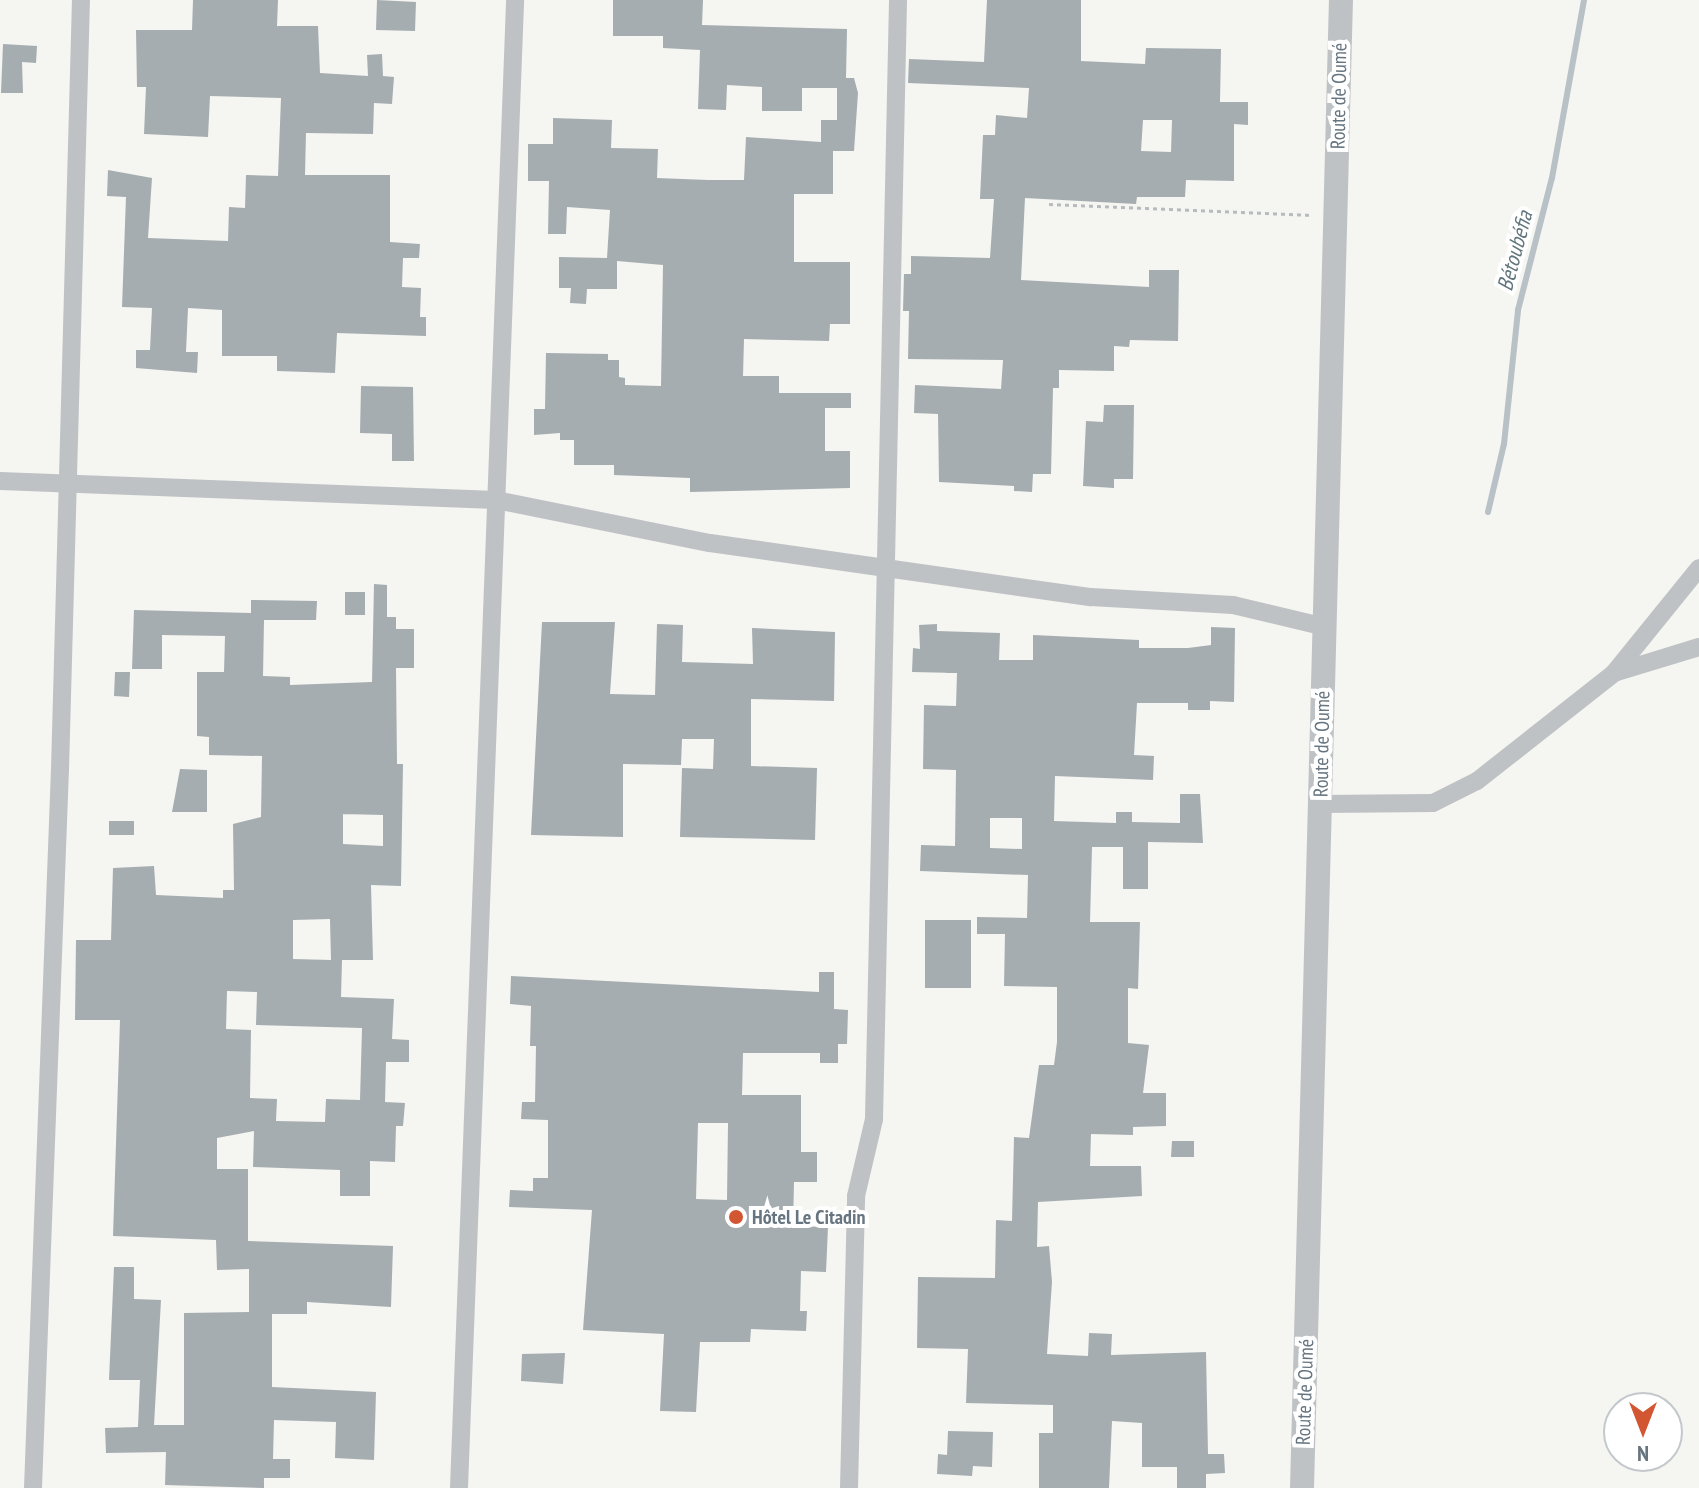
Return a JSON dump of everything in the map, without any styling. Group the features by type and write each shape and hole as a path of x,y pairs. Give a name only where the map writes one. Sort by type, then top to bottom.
{"street":[{"path":"33,1488 68,481 81,0"},
{"path":"459,1488 515,0"},
{"path":"849,1488 856,1196 874,1119 898,0"},
{"name":"Route de Oumé","path":"1302,1488 1341,0"},
{"path":"0,481 68,481 496,500 710,543 886,570 1091,597 1233,605 1325,627"},
{"path":"1320,804 1433,803 1477,781 1614,673 1699,568"},
{"path":"1614,673 1699,647"}],"path":[{"path":"1049,204 1336,216"}],"building":[{"path":"193,0 278,0 277,26 318,26 320,73 368,76 367,55 382,54 383,76 394,77 392,104 374,103 373,134 306,133 305,175 390,175 390,242 420,244 419,258 403,258 402,287 421,288 420,317 426,317 426,336 337,333 335,373 277,371 277,356 222,356 222,310 188,308 186,352 198,352 197,373 136,368 136,350 150,350 152,308 122,307 126,197 107,196 108,170 152,178 148,238 228,241 229,207 245,208 246,175 278,176 281,98 210,96 208,137 144,134 146,87 137,87 136,30 192,30"},
{"path":"377,0 416,2 415,31 376,30"},
{"path":"613,0 703,0 702,25 847,29 846,78 854,78 858,93 854,151 833,151 833,194 794,194 794,262 850,262 850,324 830,324 829,341 744,339 743,376 779,376 779,393 851,393 851,408 825,408 825,451 850,451 850,488 690,492 690,478 614,475 614,465 574,465 574,440 560,440 560,433 534,435 534,409 545,409 546,353 608,354 608,360 619,360 619,377 625,378 625,385 661,386 663,265 617,261 617,289 587,289 586,304 570,303 571,288 559,288 559,257 607,258 610,210 567,207 566,234 548,234 549,181 528,181 528,144 553,144 553,118 612,120 611,148 658,149 657,178 708,180 744,180 746,137 821,142 821,120 837,120 837,88 802,88 802,111 762,111 762,87 727,85 726,110 698,109 700,50 663,48 663,36 613,36"},
{"path":"987,0 1081,0 1081,61 1145,64 1146,48 1221,49 1220,102 1248,102 1248,125 1234,124 1234,181 1186,180 1185,197 1137,197 1136,204 1025,198 1021,280 1149,287 1149,270 1179,270 1178,341 1130,340 1129,347 1114,346 1114,371 1059,370 1059,388 1053,388 1051,474 1033,474 1032,492 1014,491 1014,486 939,482 938,414 914,413 915,385 1001,389 1003,360 908,359 909,311 903,311 904,274 911,274 911,256 990,258 994,199 980,199 983,135 995,135 996,115 1027,118 1029,88 908,83 909,59 984,62","holes":["1143,120 1172,120 1171,152 1141,151"]},
{"path":"3,44 37,46 36,63 22,62 23,93 1,93"},
{"path":"361,386 413,387 414,461 392,461 392,434 360,433"},
{"path":"1104,405 1134,405 1133,479 1114,479 1114,488 1083,486 1086,421 1103,422"},
{"path":"374,584 387,585 387,617 396,617 396,629 414,629 414,668 396,668 397,764 403,764 401,886 371,885 373,960 342,960 341,997 394,999 392,1039 409,1040 409,1062 386,1062 385,1102 405,1103 403,1126 396,1126 395,1162 370,1161 370,1196 340,1196 340,1170 253,1167 254,1131 217,1138 217,1169 248,1169 248,1241 393,1246 391,1307 307,1302 307,1314 272,1314 272,1387 376,1392 374,1460 335,1458 336,1422 274,1420 273,1459 290,1459 290,1478 264,1478 264,1488 165,1485 166,1452 106,1453 105,1428 138,1427 140,1380 109,1380 114,1267 134,1267 134,1299 161,1300 154,1425 184,1425 184,1313 249,1312 249,1269 217,1270 216,1240 113,1236 120,1020 75,1020 76,940 111,940 113,868 154,866 156,895 223,898 223,890 234,890 233,824 261,817 262,756 209,755 209,737 197,736 197,672 224,672 225,636 162,635 162,669 132,669 134,610 251,613 251,600 317,601 316,620 264,620 263,676 290,677 290,685 372,682","holes":["343,814 383,815 383,846 343,844","330,919 331,960 293,959 293,920","227,991 257,992 256,1025 362,1028 360,1100 326,1099 325,1122 276,1121 277,1099 250,1098 251,1030 226,1029"]},
{"path":"345,592 365,592 365,615 345,615"},
{"path":"542,622 615,622 610,694 655,695 657,624 683,625 682,662 753,664 752,628 835,632 834,701 751,699 751,766 817,768 815,840 680,837 682,768 713,769 714,739 682,739 681,765 623,764 623,837 531,835"},
{"path":"937,624 937,631 1000,633 999,660 1033,660 1033,635 1139,640 1139,648 1188,648 1211,645 1211,627 1235,628 1234,702 1210,701 1210,710 1188,710 1188,703 1137,703 1134,755 1154,756 1153,780 1055,776 1054,821 1116,823 1116,812 1132,812 1132,822 1180,823 1180,794 1200,794 1203,843 1148,842 1148,889 1123,889 1123,847 1092,847 1090,922 1140,922 1138,989 1128,988 1128,1043 1149,1045 1143,1093 1166,1093 1166,1126 1133,1127 1133,1135 1091,1134 1090,1166 1141,1166 1142,1196 1038,1202 1037,1247 1049,1246 1052,1282 1047,1354 1088,1356 1089,1333 1112,1334 1111,1355 1206,1352 1208,1454 1224,1454 1225,1473 1206,1474 1206,1488 1177,1488 1177,1467 1142,1467 1142,1423 1112,1421 1109,1488 1039,1488 1039,1433 1053,1433 1053,1405 966,1403 968,1349 917,1348 918,1277 995,1278 996,1220 1012,1221 1014,1137 1029,1138 1039,1065 1054,1065 1057,1042 1057,987 1004,986 1005,934 977,934 977,917 1027,918 1028,875 920,871 921,845 955,846 956,770 923,769 924,705 956,706 957,673 912,672 913,648 920,649 919,625","holes":["990,818 1022,818 1022,849 990,848"]},
{"path":"115,672 130,672 129,697 114,696"},
{"path":"180,769 207,770 207,812 172,812"},
{"path":"109,821 134,821 134,835 109,835"},
{"path":"925,920 971,920 971,988 925,988"},
{"path":"819,972 834,972 834,1009 848,1010 847,1044 838,1044 838,1063 820,1063 820,1053 743,1053 742,1095 801,1095 801,1152 817,1152 817,1182 794,1182 793,1226 828,1227 826,1272 801,1271 800,1311 807,1311 806,1331 751,1329 750,1342 700,1342 696,1412 660,1411 664,1334 583,1330 592,1210 509,1207 510,1190 533,1191 533,1178 548,1178 548,1120 521,1119 522,1102 535,1102 536,1046 530,1046 531,1006 510,1004 511,976 819,992","holes":["698,1123 728,1123 727,1200 696,1199"]},
{"path":"1172,1141 1194,1141 1194,1157 1171,1157"},
{"path":"565,1353 563,1384 521,1381 522,1354"},
{"path":"948,1431 993,1432 992,1467 973,1466 972,1476 937,1474 938,1454 947,1455"}],"waterway":[{"name":"Bétoubéfia","path":"1488,512 1504,444 1518,310 1552,178 1584,0"}],"place":[{"name":"Hôtel Le Citadin","path":"736,1217"}]}
